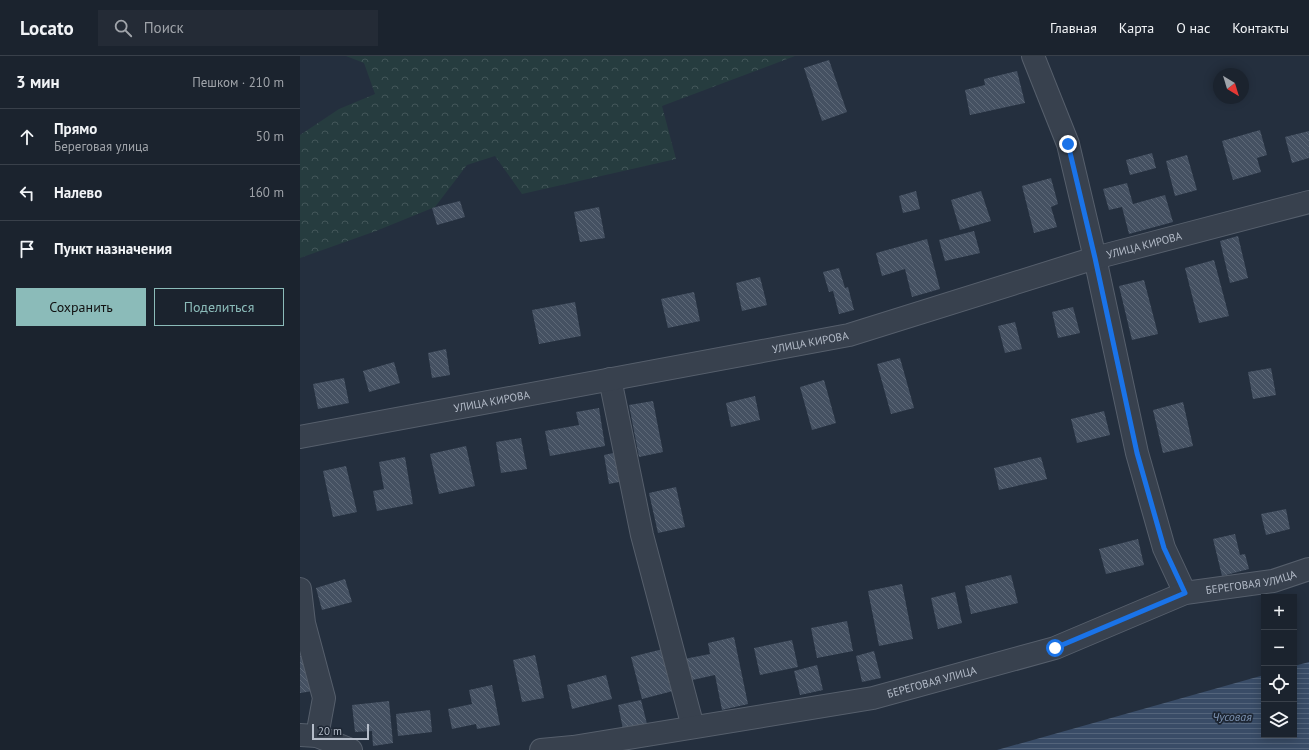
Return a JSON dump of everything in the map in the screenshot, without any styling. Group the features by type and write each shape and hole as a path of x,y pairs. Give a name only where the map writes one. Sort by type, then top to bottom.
{"street":[{"path":"1033,56 1068,144 1095,258 1137,453 1164,548 1185,593"},
{"name":"УЛИЦА КИРОВА","path":"300,437 849,335 1095,258 1309,202"},
{"path":"610,379 642,536 693,727"},
{"name":"БЕРЕГОВАЯ УЛИЦА","path":"541,750 573,747 873,698 1055,648 1185,593 1273,581 1309,569"},
{"path":"300,589 304,623 324,698 308,736 350,750"}],"green space":[{"path":"346,56 795,56 662,106 676,159 522,194 495,156 467,165 435,207 376,231 300,258 300,135 339,109 375,94 364,63"}],"water":[{"name":"Чусовая","path":"1309,662 1309,750 997,750 1261,676 1261,738 1297,738 1297,665"}],"building":[{"path":"829,60 847,112 822,121 804,68"},
{"path":"1017,71 1025,103 970,115 965,90 985,85 984,79"},
{"path":"1260,130 1267,155 1257,158 1261,172 1233,180 1222,141"},
{"path":"1309,131 1309,158 1292,163 1285,137"},
{"path":"1152,153 1156,168 1130,175 1126,160"},
{"path":"1187,155 1197,190 1175,196 1166,161"},
{"path":"1051,178 1058,204 1051,207 1057,227 1034,233 1022,186"},
{"path":"1127,183 1133,204 1165,195 1173,222 1129,234 1122,207 1109,210 1103,189"},
{"path":"916,191 920,209 903,213 899,196"},
{"path":"981,191 991,221 960,230 951,200"},
{"path":"460,201 465,217 437,225 432,208"},
{"path":"599,207 605,238 580,242 574,212"},
{"path":"974,231 980,253 945,261 939,240"},
{"path":"1238,236 1248,278 1230,283 1220,241"},
{"path":"927,239 940,289 912,297 905,269 882,276 876,253"},
{"path":"1214,260 1229,316 1199,323 1185,268"},
{"path":"839,268 845,288 848,287 854,310 839,314 833,291 829,292 823,272"},
{"path":"760,277 767,305 742,311 736,283"},
{"path":"1144,280 1158,334 1132,340 1119,286"},
{"path":"694,292 700,321 668,328 661,299"},
{"path":"575,302 581,336 539,344 532,310"},
{"path":"1073,307 1080,333 1058,338 1052,312"},
{"path":"1015,322 1022,349 1005,353 998,326"},
{"path":"446,349 450,375 432,378 428,353"},
{"path":"900,358 914,408 891,414 877,364"},
{"path":"394,362 400,383 369,392 363,371"},
{"path":"1271,368 1276,395 1253,399 1248,372"},
{"path":"344,378 349,403 318,409 313,384"},
{"path":"824,380 836,423 812,430 800,387"},
{"path":"755,396 760,420 731,427 726,403"},
{"path":"653,401 663,452 639,457 629,405"},
{"path":"1183,402 1193,446 1163,453 1153,410"},
{"path":"599,408 605,446 550,456 545,431 579,425 576,412"},
{"path":"1104,411 1110,435 1077,443 1071,419"},
{"path":"521,438 527,469 501,473 496,442"},
{"path":"466,446 475,486 439,494 430,454"},
{"path":"618,452 624,481 609,484 604,455"},
{"path":"405,457 413,504 377,511 373,491 384,489 379,462"},
{"path":"1041,457 1047,479 999,490 994,468"},
{"path":"346,466 357,512 333,517 323,471"},
{"path":"676,487 685,527 658,533 649,493"},
{"path":"1286,509 1290,529 1266,535 1261,514"},
{"path":"1235,534 1240,555 1245,554 1249,569 1222,576 1213,539"},
{"path":"1138,539 1144,565 1106,574 1099,549"},
{"path":"1011,575 1018,603 971,614 965,586"},
{"path":"345,579 352,602 322,610 316,588"},
{"path":"902,584 913,639 879,646 868,591"},
{"path":"955,592 962,623 938,629 931,598"},
{"path":"847,621 853,651 817,658 811,628"},
{"path":"734,637 748,704 722,710 715,675 688,681 684,659 710,654 708,643"},
{"path":"792,640 798,667 760,675 754,648"},
{"path":"663,649 673,691 642,699 631,657"},
{"path":"874,651 881,678 862,682 856,656"},
{"path":"306,655 313,691 300,693 300,656"},
{"path":"535,655 544,698 522,702 513,660"},
{"path":"817,665 823,690 800,695 794,671"},
{"path":"606,675 612,699 572,709 567,685"},
{"path":"492,685 500,725 477,729 476,724 452,729 448,709 472,704 469,690"},
{"path":"641,700 647,724 623,729 618,705"},
{"path":"389,701 393,743 373,746 372,731 355,732 352,705"},
{"path":"430,710 432,732 398,736 396,714"}],"route":[{"path":"1055,648 1185,593 1164,548 1137,453 1095,258 1068,144"}]}
